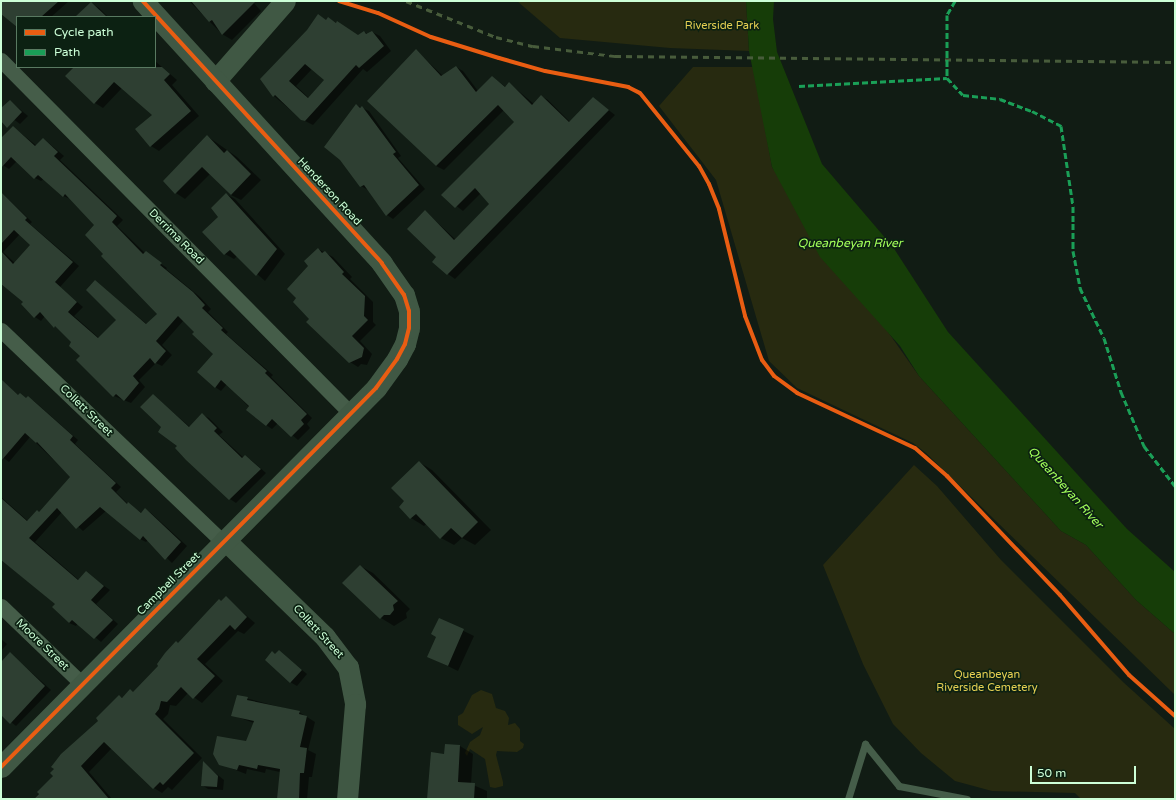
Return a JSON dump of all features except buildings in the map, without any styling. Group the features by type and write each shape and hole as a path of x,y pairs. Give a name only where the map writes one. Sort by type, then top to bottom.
{"street":[{"name":"Henderson Road","path":"143,1 382,263 404,295 409,311 409,328 405,344 388,372 351,414"},
{"path":"215,80 285,1"},
{"name":"Derrima Road","path":"1,60 351,414"},
{"name":"Collett Street","path":"1,330 325,637 348,667 355,704 348,799"},
{"name":"Campbell Street","path":"1,767 351,414"},
{"name":"Moore Street","path":"1,606 82,684"}],"lane":[{"path":"848,799 865,744 899,786 967,799"}],"green space":[{"name":"Riverside Park","path":"517,1 746,1 749,51 670,48 560,38"},
{"path":"693,67 754,67 772,167 919,376 1061,531 1086,545 1136,600 1175,634 1175,695 926,453 913,443 797,388 769,361 716,180 659,106"},
{"name":"Queanbeyan Riverside Cemetery","path":"914,465 937,486 1001,560 1123,682 1175,729 1175,799 1081,799 1075,793 992,791 955,781 921,753 893,724 863,664 823,565"},
{"path":"481,690 492,694 496,708 505,711 509,718 508,725 515,723 520,729 520,741 524,744 523,748 517,752 497,751 496,755 503,786 495,788 490,787 485,759 470,749 467,756 465,753 470,742 480,735 483,727 472,734 458,725 458,716 463,713 472,695"}],"water":[{"name":"Queanbeyan River","path":"746,1 774,1 773,19 777,52 822,164 893,247 948,332 1127,529 1175,572 1175,634 1136,600 1086,545 1061,531 919,376 900,346 820,257 772,167 749,51"}],"railway":[{"path":"406,1 496,37 533,46 615,56 1175,62"}],"marked path":[{"path":"955,1 947,15 947,78 963,95 1000,99 1032,111 1061,126 1073,206 1073,251 1080,288 1104,338 1121,392 1144,446 1175,486"},
{"path":"799,86 947,78"}],"cycle path":[{"path":"1,767 376,388 397,359 405,344 409,328 409,311 404,295 382,263 143,1"},
{"path":"339,1 378,13 431,37 499,58 545,71 628,87 640,93 699,166 709,184 719,209 745,316 762,360 774,376 797,393 915,448 947,476 1060,595 1129,675 1175,716"}]}
